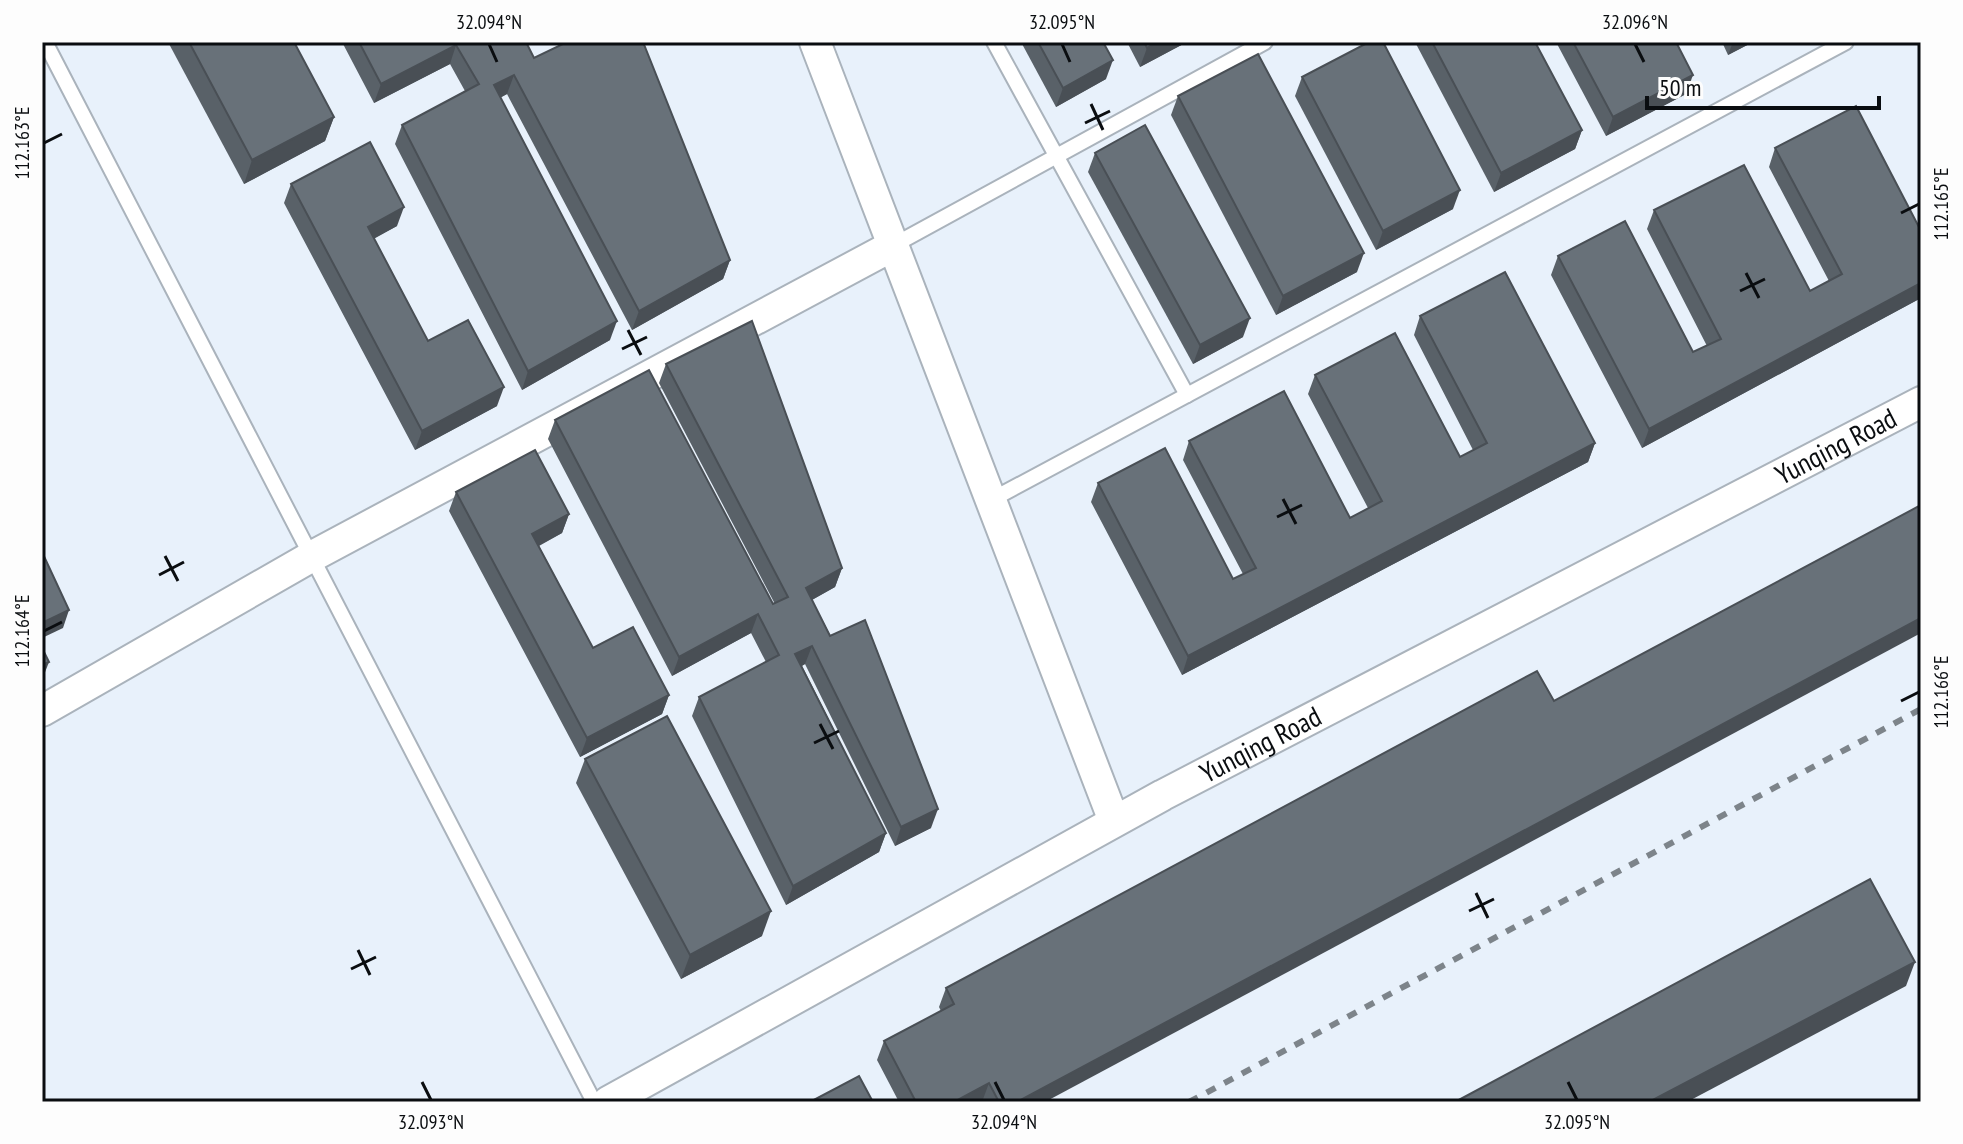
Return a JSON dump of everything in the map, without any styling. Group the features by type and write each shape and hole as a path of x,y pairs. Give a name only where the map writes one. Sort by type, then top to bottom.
{"street":[{"path":"815,42 1114,821"},
{"path":"42,711 309,558 894,245"},
{"name":"Yunqing Road","path":"608,1102 1114,821 1921,402"}],"lane":[{"path":"45,42 309,558 594,1102"},
{"path":"994,42 1187,395"},
{"path":"894,245 1265,42"},
{"path":"991,500 1846,42"}],"building":[{"path":"189,42 294,42 334,117 252,160"},
{"path":"359,42 526,42 534,58 567,42 643,42 730,260 639,311 514,75 494,85 617,321 528,371 402,125 479,84 456,45 381,84"},
{"path":"1038,42 1103,42 1113,60 1063,88"},
{"path":"1144,42 1158,42 1147,48"},
{"path":"1369,42 1383,42 1460,190 1383,231 1302,77"},
{"path":"1432,42 1535,42 1582,130 1501,173"},
{"path":"1573,42 1676,42 1693,75 1613,117"},
{"path":"1258,54 1364,253 1283,296 1178,96"},
{"path":"1856,106 1921,231 1921,283 1649,429 1558,256 1625,221 1693,352 1721,339 1654,210 1744,165 1810,291 1842,274 1775,148"},
{"path":"1145,125 1250,318 1200,345 1095,153"},
{"path":"370,142 404,207 368,227 428,341 468,320 504,387 422,431 291,184"},
{"path":"1505,272 1595,443 1188,656 1098,483 1165,448 1233,579 1256,568 1189,441 1284,391 1350,518 1382,501 1315,375 1395,333 1460,457 1487,443 1420,316"},
{"path":"752,321 842,568 806,588 830,636 865,620 938,809 901,827 812,646 795,654 886,833 793,886 699,697 779,655 758,614 679,657 555,420 649,370 773,604 788,597 666,364"},
{"path":"535,450 569,514 532,534 593,648 633,627 669,695 587,738 456,492"},
{"path":"1921,505 1921,618 1017,1102 999,1102 989,1083 954,1102 916,1102 884,1041 954,1004 946,988 1537,671 1554,701"},
{"path":"42,552 69,610 42,623"},
{"path":"42,648 49,662 42,665"},
{"path":"667,716 771,911 690,955 585,759"},
{"path":"1870,879 1915,962 1649,1102 1455,1102"},
{"path":"859,1076 873,1102 810,1102"}],"railway":[{"path":"1189,1102 1921,709"}]}
